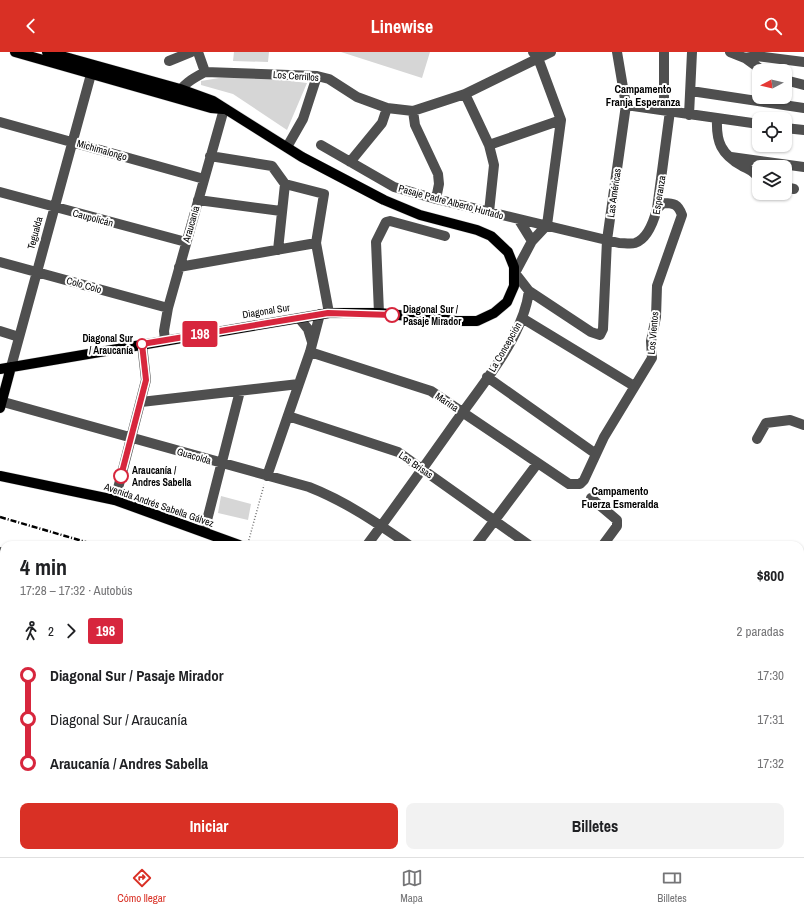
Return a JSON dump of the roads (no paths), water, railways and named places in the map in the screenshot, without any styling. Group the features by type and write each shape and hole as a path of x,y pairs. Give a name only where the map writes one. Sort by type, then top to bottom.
{"main road":[{"path":"15,52 213,101 339,177 397,206 420,215 477,230 491,236 508,252 515,273"},
{"path":"47,52 92,70"},
{"name":"Diagonal Sur","path":"0,369 324,314 379,313 467,322 487,318 501,308 511,294 515,273"},
{"name":"Tegualda","path":"1,404 11,367"},
{"name":"Avenida Andrés Sabella Gálvez","path":"0,476 115,500 228,541"}],"street":[{"path":"168,61 191,52"},
{"path":"178,93 205,72 198,52"},
{"name":"Los Cerrillos","path":"205,72 317,76 329,79 357,97 387,108 413,111 465,94 536,55 551,52"},
{"name":"Las Américas","path":"529,291 592,332 600,334 603,329 607,240 626,104 617,52"},
{"name":"Esperanza","path":"607,240 619,243 635,243 639,241 653,224 658,209 667,110 664,52"},
{"path":"689,115 692,52"},
{"path":"730,52 745,58 753,64"},
{"path":"529,291 515,273 532,241 547,225 561,120 536,55"},
{"path":"745,58 756,56 804,62"},
{"name":"Tegualda","path":"11,367 92,70"},
{"path":"287,147 303,119 317,76"},
{"path":"792,82 804,85"},
{"path":"691,91 804,108"},
{"path":"465,94 489,145 494,165 489,212"},
{"path":"626,104 689,115 752,123"},
{"path":"350,162 382,123 387,108"},
{"name":"Araucanía","path":"165,340 164,322 224,109"},
{"path":"413,111 415,125 438,174 439,184 436,199"},
{"path":"717,119 718,142 723,151 752,171"},
{"path":"489,145 561,120"},
{"name":"Michimalongo","path":"0,122 204,179"},
{"path":"792,129 804,130"},
{"name":"Pasaje Padre Alberto Hurtado","path":"321,144 394,187 519,220 547,225 607,240"},
{"path":"210,156 272,166 285,184 324,194 316,243 324,314 312,342 310,352 267,476"},
{"path":"730,157 804,166"},
{"path":"278,250 285,184"},
{"name":"Caupolicán","path":"0,192 186,242"},
{"path":"198,200 281,211"},
{"name":"Los Vientos","path":"569,484 580,484 584,480 596,454 634,386 652,358 651,341 656,317 657,286 682,215 679,206 673,203 663,203 658,209"},
{"path":"519,220 532,241"},
{"path":"379,313 376,242 386,222 390,221 445,236"},
{"path":"179,267 316,243"},
{"name":"Colo Colo","path":"0,262 168,308"},
{"name":"La Concepción","path":"370,541 463,412 510,343 527,305 529,291"},
{"path":"299,318 308,329 312,342"},
{"path":"522,318 634,386"},
{"path":"0,331 19,337"},
{"path":"115,500 147,375 142,344"},
{"name":"Marina","path":"310,352 424,388 438,394 536,464 569,484"},
{"path":"487,377 596,454"},
{"path":"141,402 299,384"},
{"path":"204,532 240,391"},
{"name":"Guacolda","path":"1,404 131,438 323,492 382,525 404,541"},
{"name":"Las Brisas","path":"288,416 398,452 523,541"},
{"path":"757,439 766,423 790,420 804,425"},
{"path":"479,541 536,464"},
{"path":"591,498 616,518 618,526 606,541"}],"railway":[{"path":"0,517 82,541"}],"place":[{"name":"Diagonal Sur / Pasaje Mirador","path":"392,315"},
{"name":"Diagonal Sur / Araucanía","path":"142,344"},
{"name":"Araucanía / Andres Sabella","path":"121,476"}],"district":[{"name":"Campamento Franja Esperanza","path":"643,95"},
{"name":"Campamento Fuerza Esmeralda","path":"620,497"}]}
